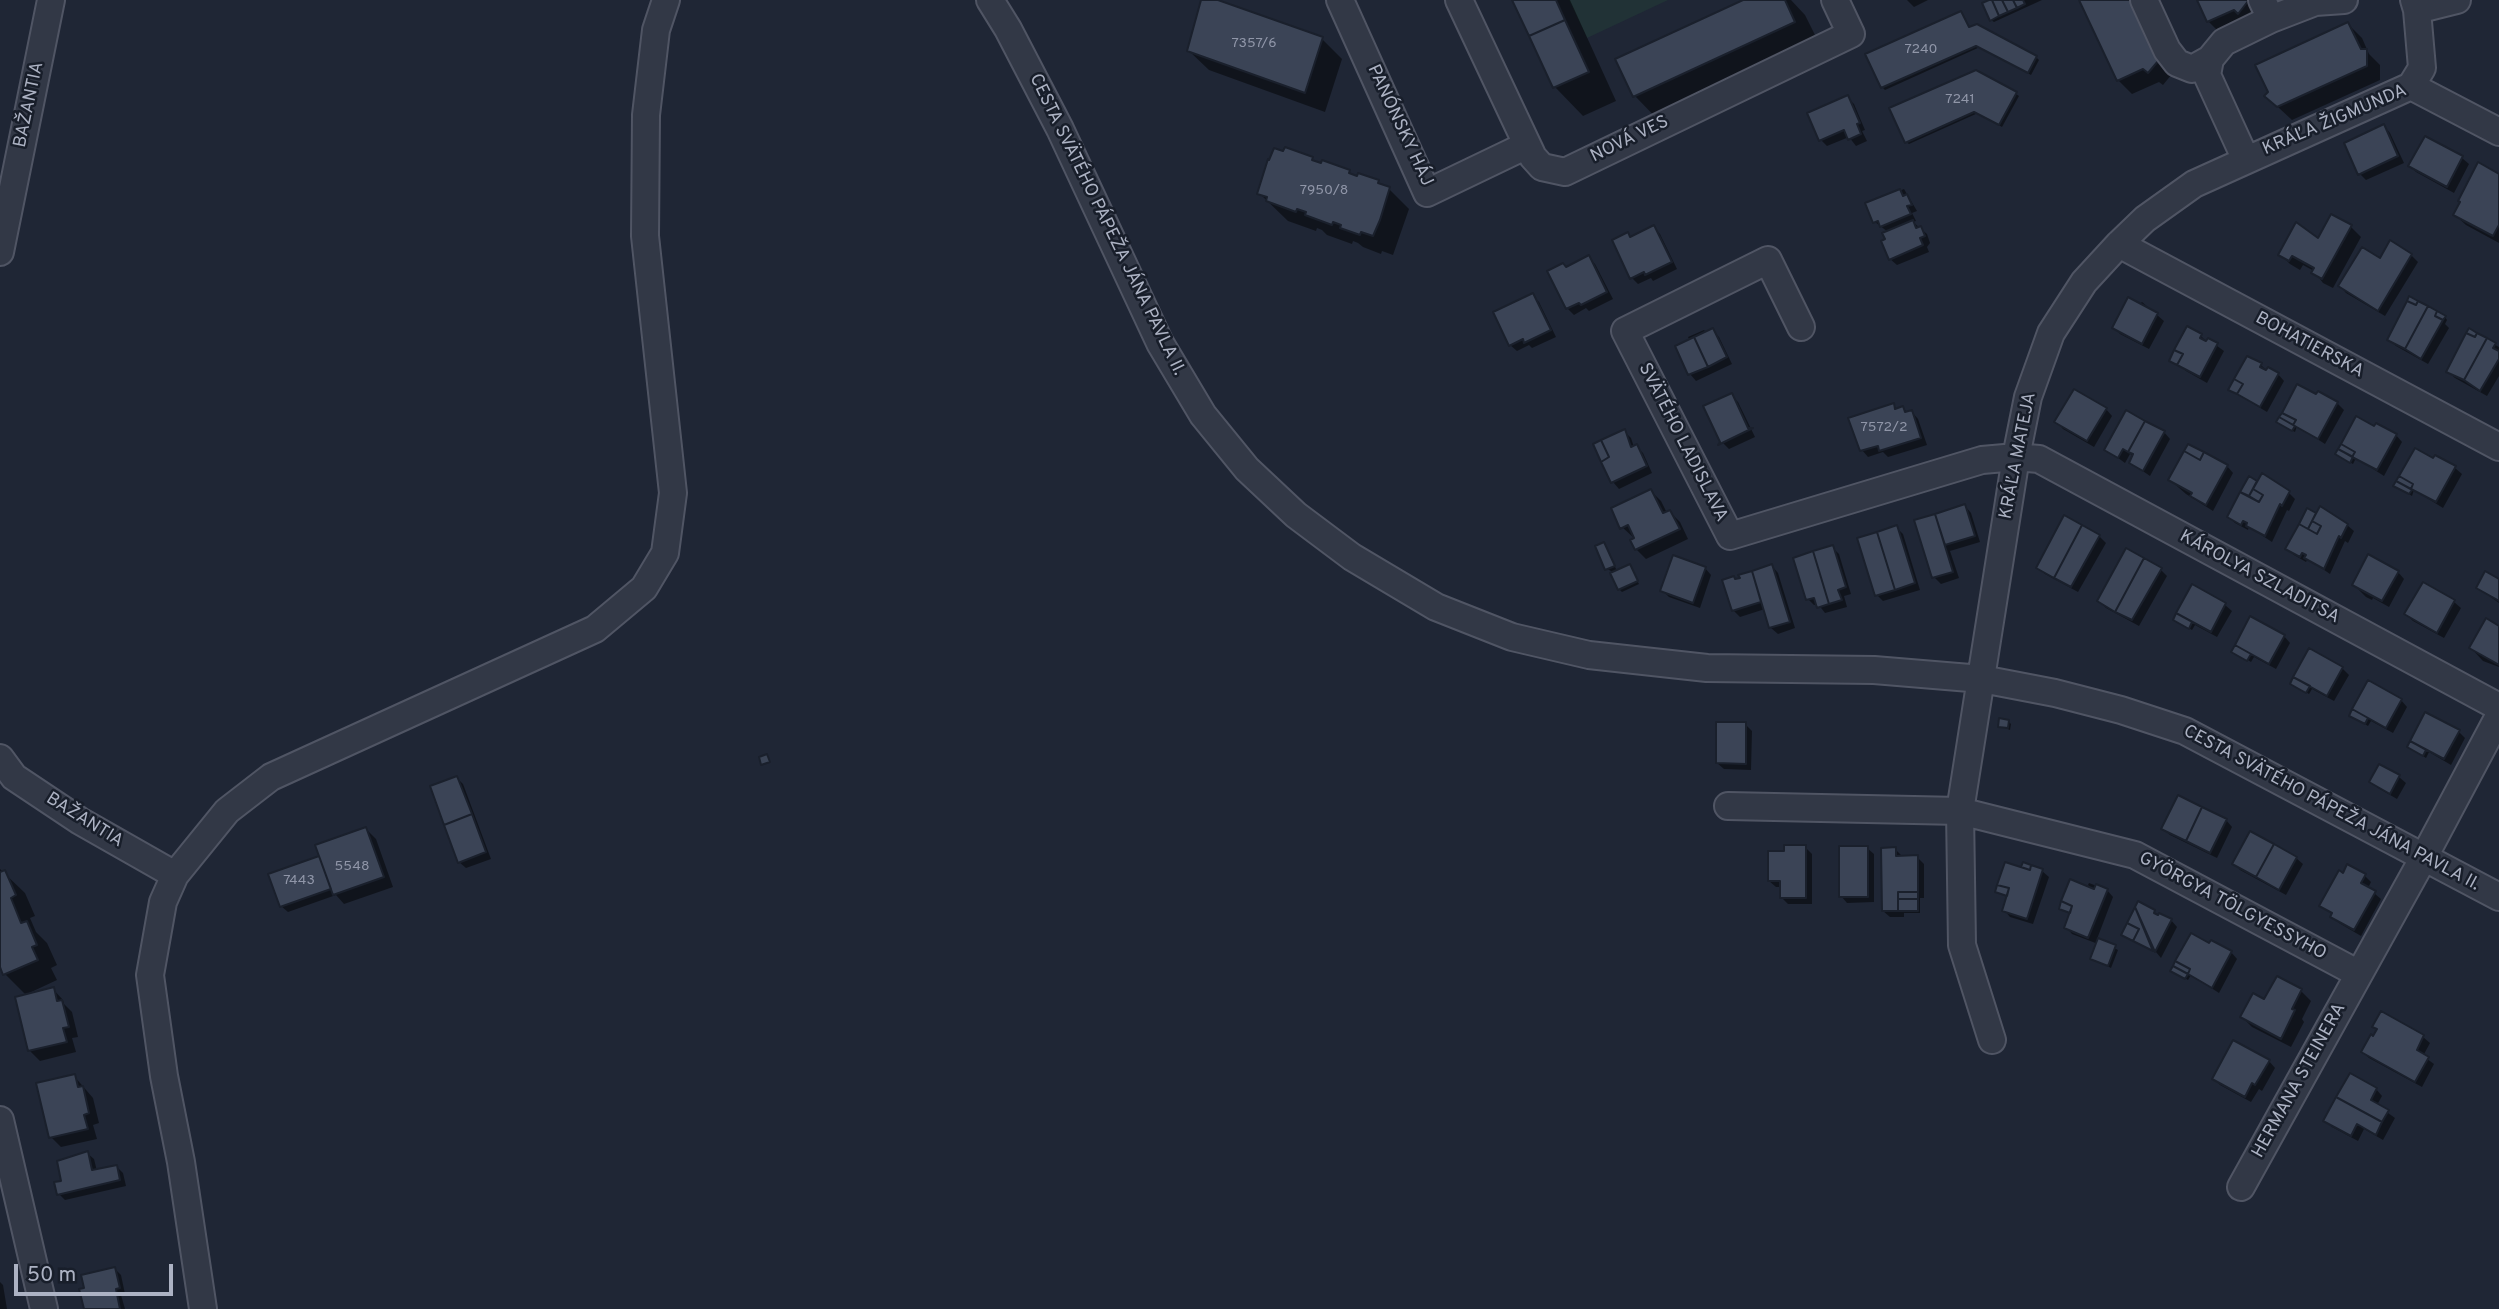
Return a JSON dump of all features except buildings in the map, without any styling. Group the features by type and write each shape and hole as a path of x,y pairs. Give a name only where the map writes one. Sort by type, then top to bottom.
{"street":[{"name":"BAŽANTIA","path":"0,252 7,184 51,0"},
{"path":"202,1309 150,975 163,902 175,875 227,811 271,777 595,629 643,588 665,553 673,493 645,236 646,115 656,30 666,0"},
{"name":"CESTA SVÄTÉHO PÁPEŽA JÁNA PAVLA II.","path":"990,0 1060,130 1160,343 1203,415 1247,469 1296,515 1352,557 1436,607 1512,637 1589,655 1707,668 1874,670 1982,679 2108,706 2185,731 2499,897"},
{"name":"PANÓNSKY HÁJ","path":"1340,0 1427,193 1527,145"},
{"name":"NOVÁ VES","path":"1460,0 1533,157 1542,167 1565,172 1851,34 1835,0"},
{"path":"2144,0 2167,50 2177,63 2192,69 2210,59 2224,42 2266,10 2344,0"},
{"path":"2411,86 2422,68 2416,5 2457,0"},
{"path":"2210,59 2207,75 2246,160"},
{"name":"KRÁĽA ŽIGMUNDA","path":"2246,160 2411,86 2499,132"},
{"name":"KRÁĽA MATEJA","path":"1992,1040 1962,945 1960,811 2016,457 2028,397 2051,333 2084,282 2145,219 2194,184 2246,160"},
{"name":"BOHATIERSKA","path":"2119,244 2499,447"},
{"name":"SVÄTÉHO LADISLAVA","path":"1801,327 1768,260 1625,331 1730,536 1982,460 2016,457"},
{"name":"KÁROLYA SZLADITSA","path":"2016,457 2039,459 2499,707"},
{"name":"HERMANA STEINERA","path":"2241,1187 2499,716"},
{"name":"BAŽANTIA","path":"0,758 14,777 79,821 175,875"},
{"name":"GYÖRGYA TÖLGYESSYHO","path":"1728,806 1960,811 2135,855 2359,974"},
{"path":"0,1120 44,1309"}],"shaded area":[{"path":"1569,0 1668,0 1587,38"}]}
